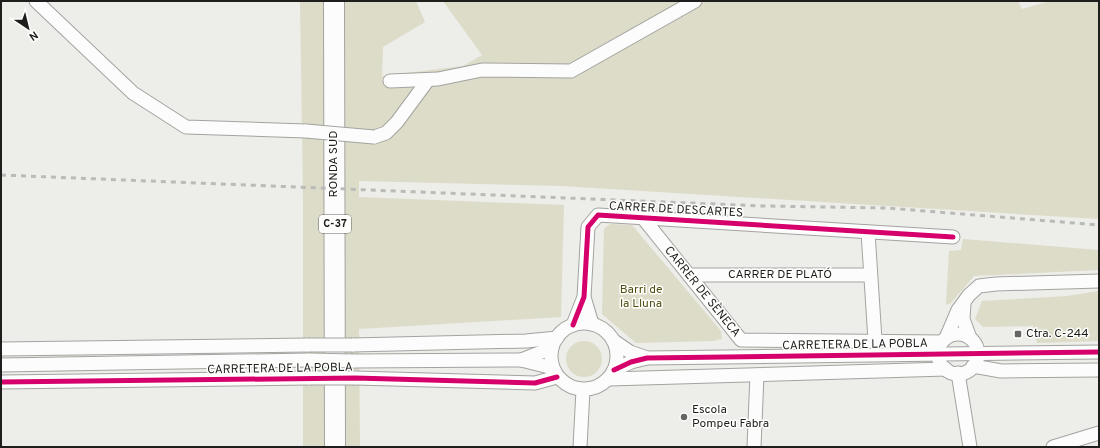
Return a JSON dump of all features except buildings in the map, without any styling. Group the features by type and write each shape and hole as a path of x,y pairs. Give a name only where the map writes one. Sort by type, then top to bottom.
{"highway":[{"name":"RONDA SUD","path":"334,1 335,447"}],"street":[{"path":"36,1 133,93 186,126 306,131 374,137 386,133 397,122 428,80"},
{"path":"390,81 428,80 482,70 571,71 695,1"},
{"name":"CARRER DE DESCARTES","path":"573,325 584,297 588,227 598,215 953,237"},
{"name":"CARRER DE SÈNECA","path":"643,218 741,340 875,340 942,345"},
{"path":"868,232 875,340"},
{"name":"CARRER DE PLATÓ","path":"689,275 870,275"},
{"path":"946,369 942,365 942,345 954,318 969,295 979,286 996,284 1099,282"},
{"name":"CARRER DE DESCARTES","path":"584,297 592,324"},
{"path":"612,375 756,375 946,369 958,373 966,372 973,366 978,354 977,348 970,338 963,319 964,303"},
{"path":"582,323 592,324 609,333 617,351 617,361 612,375 593,389 583,390 573,388 564,383 555,372 551,358 554,343 564,330 573,325 582,323"},
{"path":"942,345 958,334 970,338"},
{"name":"CARRETERA DE LA POBLA","path":"1,349 352,345 526,341 554,343"},
{"name":"CARRETERA DE LA POBLA","path":"614,342 630,352 647,358"},
{"name":"CARRETERA DE LA POBLA","path":"521,360 554,343"},
{"name":"CARRETERA DE LA POBLA","path":"612,375 631,362 647,358 942,345 978,354 1099,352"},
{"name":"CARRETERA DE LA POBLA","path":"1,365 310,360 521,360 555,372"},
{"path":"973,366 1001,371 1099,370"},
{"name":"CARRETERA DE LA POBLA","path":"1,382 355,378 535,383 555,372"},
{"path":"958,373 970,447"},
{"path":"754,447 756,375"},
{"path":"580,447 583,390"},
{"path":"1053,447 1099,433"}],"green space":[{"path":"300,1 416,1 425,22 383,47 382,76 463,66 482,55 443,1 1018,1 1022,9 1050,1 1099,1 1099,219 561,186 359,181 359,197 564,205 561,317 359,329 360,447 303,447 303,198"},
{"name":"Barri de la Lluna","path":"610,224 632,225 721,331 722,339 713,341 636,343 602,314 604,229"},
{"path":"963,239 1099,250 1099,270 974,276 951,303 946,305 949,251 961,250"},
{"path":"1099,291 1099,341 1037,343 1033,326 983,327 975,319 982,301 1067,296"},
{"path":"588,341 597,346 601,352 601,366 597,372 588,377 580,377 571,372 567,366 566,355 571,346 577,342"}],"railway":[{"path":"1,175 763,206 887,208 1099,225"}],"cycle path":[{"path":"573,325 584,297 588,227 598,215 953,237"},
{"path":"614,370 631,362 647,358 1099,352"},
{"path":"1,382 355,378 535,383 557,377"}],"place":[{"name":"Ctra. C-244","path":"1018,334"},
{"name":"Escola Pompeu Fabra","path":"684,417"}]}
